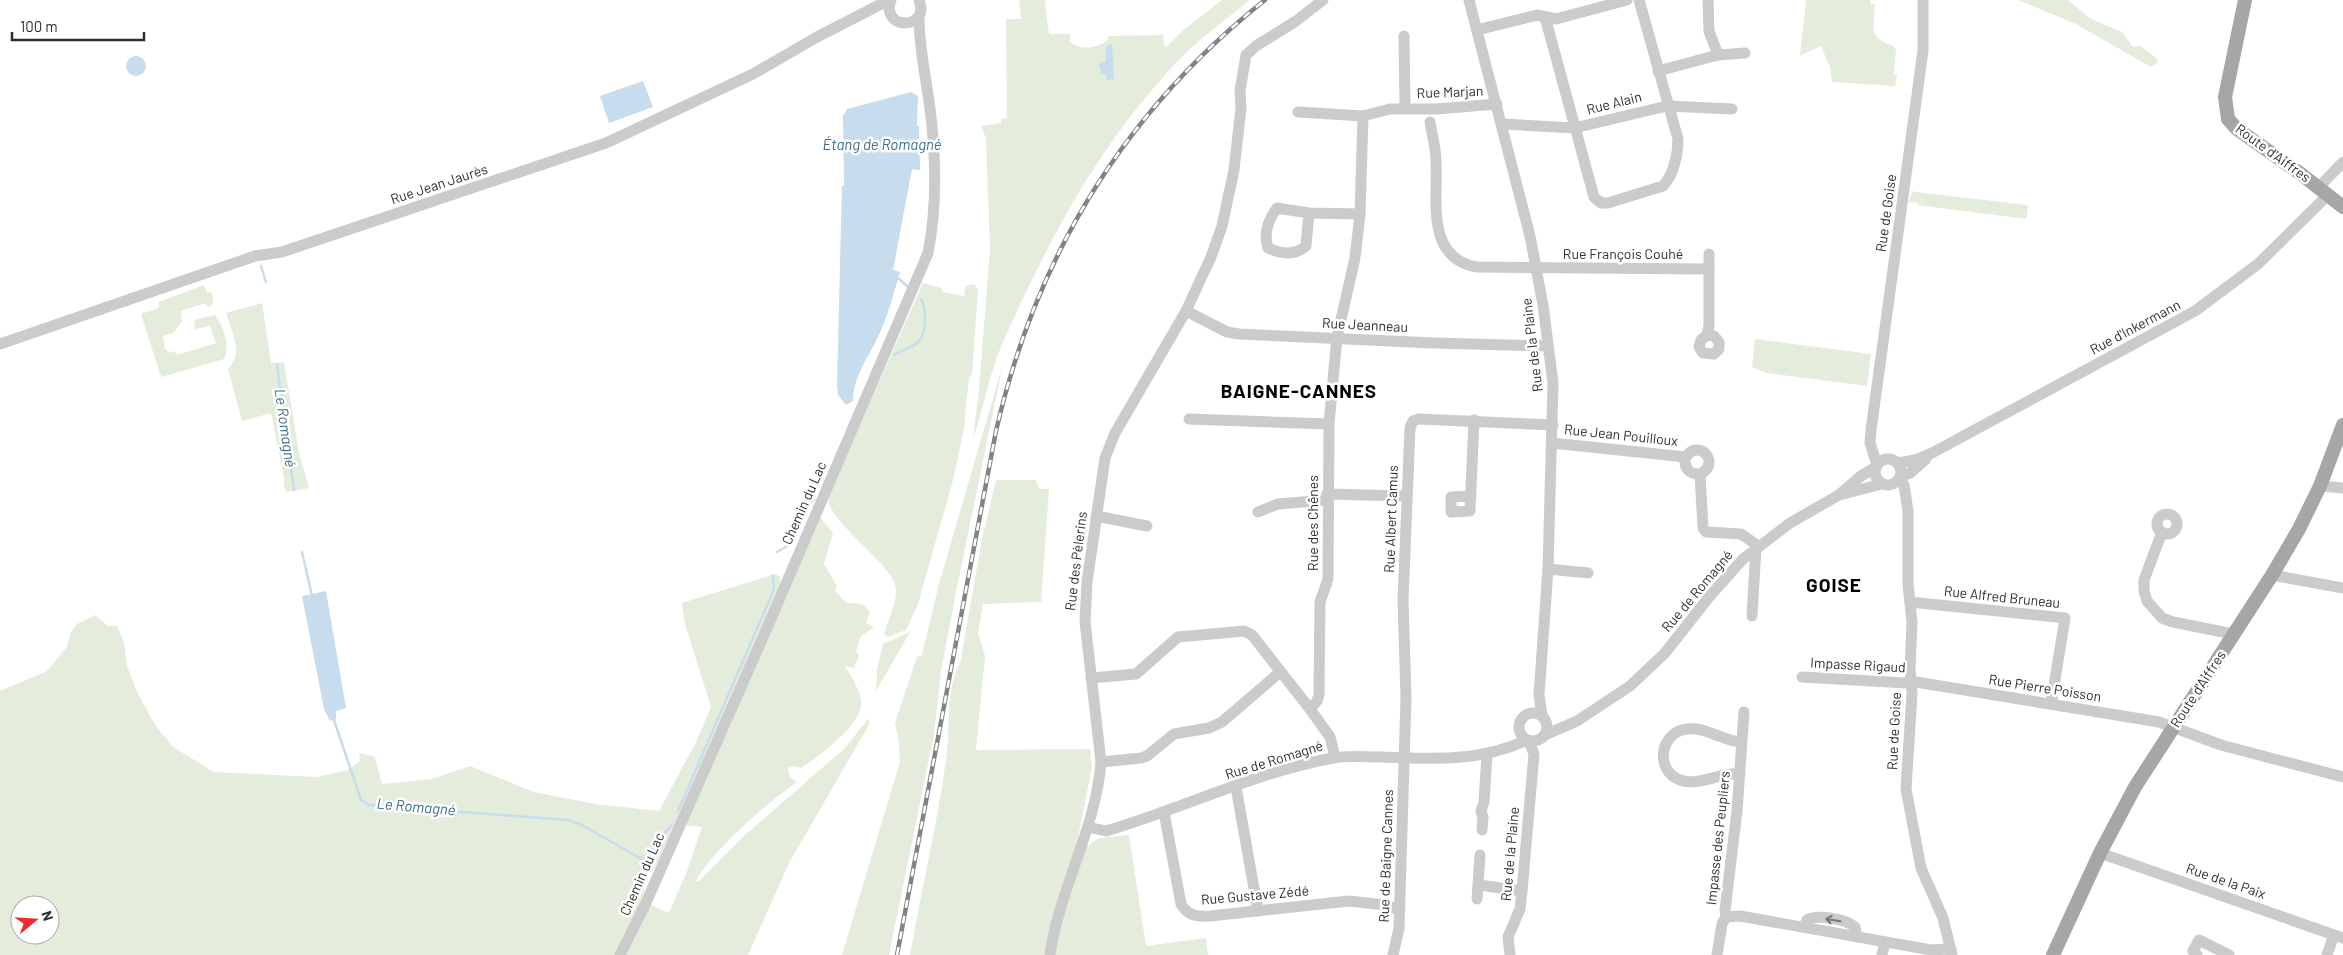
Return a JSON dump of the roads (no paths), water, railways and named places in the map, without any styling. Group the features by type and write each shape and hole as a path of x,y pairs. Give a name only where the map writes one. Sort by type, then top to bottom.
{"main road":[{"name":"Route d'Aiffres","path":"2245,0 2225,97 2228,119 2237,129 2324,191 2343,207"},
{"name":"Route d'Aiffres","path":"2053,955 2100,853 2135,787 2272,575 2302,523 2339,448 2343,425"}],"street":[{"name":"Rue Jean Jaurès","path":"0,344 255,256 282,252 606,144 753,74 817,37 890,0"},
{"path":"871,10 890,12 890,0"},
{"name":"Chemin du Lac","path":"620,955 648,898 767,628 928,253 933,215 934,151 919,45 919,16 921,9 919,0"},
{"name":"Rue de la Plaine","path":"1469,0 1503,124 1537,268 1553,383 1548,569 1539,695 1544,718"},
{"path":"1477,30 1537,15 1556,19 1627,0"},
{"path":"1545,17 1594,197 1601,203 1608,203 1659,189 1668,180 1678,148 1678,139 1667,106 1639,0"},
{"path":"1708,0 1709,31 1718,55"},
{"name":"Rue de Goise","path":"1876,466 1870,443 1871,430 1923,51 1923,0"},
{"name":"Rue des Pèlerins","path":"1050,955 1052,940 1069,881 1088,827 1100,776 1101,762 1085,614 1096,516 1109,445 1186,311 1211,257 1222,226 1233,177 1240,122 1240,91 1244,62 1249,51 1315,2"},
{"name":"Chemin du Lac","path":"890,12 895,20 905,24 919,45"},
{"path":"905,24 919,16"},
{"name":"Rue Marjan","path":"1404,36 1405,108"},
{"path":"1658,71 1718,55 1746,52"},
{"name":"Rue Marjan","path":"1364,116 1390,108 1438,108 1497,104"},
{"name":"Rue Alain","path":"1503,124 1574,128 1667,106 1732,109"},
{"path":"1298,112 1364,116"},
{"name":"Rue des Chênes","path":"1310,709 1317,701 1319,695 1320,602 1328,579 1327,497 1329,424 1337,337 1355,258 1360,214 1364,116"},
{"name":"Rue François Couhé","path":"1430,122 1436,158 1439,234 1448,253 1466,265 1477,267 1537,268 1709,269"},
{"name":"Rue d'Inkermann","path":"1895,461 1916,460 1932,453 2195,311 2258,264 2324,191 2343,162"},
{"path":"1309,213 1306,246 1298,252 1283,254 1268,248 1265,238 1271,216 1278,208 1309,213 1360,214"},
{"path":"1707,335 1709,326 1709,254"},
{"name":"Rue Jeanneau","path":"1186,311 1227,332 1238,334 1337,337 1443,344 1548,346"},
{"path":"1189,419 1329,424"},
{"name":"Rue Albert Camus","path":"1405,758 1404,600 1410,428 1413,422 1419,419 1553,425"},
{"path":"1471,496 1474,420"},
{"path":"1871,430 1882,452 1895,461 1902,470 1894,481 1875,475 1876,466 1883,460 1895,461"},
{"name":"Rue Jean Pouilloux","path":"1552,443 1686,457 1696,450 1707,455 1709,466 1700,474 1689,471 1686,465 1686,457"},
{"name":"Rue d'Inkermann","path":"1894,481 1910,472 1932,453"},
{"name":"Rue de Romagné","path":"1543,737 1566,727 1630,686 1665,653 1709,597 1756,548 1790,523 1839,495 1876,466"},
{"path":"1700,474 1703,528 1706,532 1741,534 1749,538 1756,548 1752,616"},
{"name":"Rue de Goise","path":"1894,481 1906,502 1909,546 1912,622 1910,670 1912,683 1909,753 1906,775 1910,816 1921,868 1943,918 1952,952"},
{"name":"Rue de Romagné","path":"1839,495 1894,481"},
{"path":"2320,486 2343,488"},
{"path":"1258,512 1278,504 1327,497 1407,496"},
{"path":"1096,516 1147,526"},
{"path":"2162,532 2144,580 2144,592 2148,601 2162,618 2172,622 2233,634"},
{"path":"1548,569 1588,573"},
{"path":"2272,575 2343,588"},
{"name":"Rue Alfred Bruneau","path":"1910,602 2065,618 2051,704"},
{"path":"1091,678 1136,674 1150,660 1182,636 1236,630 1244,631 1252,635 1310,709 1330,737 1335,757"},
{"path":"1101,762 1141,758 1147,756 1174,734 1217,725 1280,672"},
{"name":"Impasse Rigaud","path":"1802,677 1912,683"},
{"name":"Rue Pierre Poisson","path":"1912,683 2159,722 2221,745 2343,777"},
{"name":"Rue de la Plaine","path":"1528,713 1539,695"},
{"path":"1505,748 1513,739 1521,718 1528,713 1533,712 1544,718 1547,727 1543,737 1528,740 1521,734 1519,727"},
{"name":"Impasse des Peupliers","path":"1744,712 1740,774 1725,910 1726,917 1740,916 1931,950 1952,952"},
{"name":"Rue de Romagné","path":"1544,718 1565,722 1585,715"},
{"path":"1740,774 1725,774 1694,782 1679,780 1669,771 1663,753 1666,743 1670,738 1682,730 1689,729 1710,732 1728,740 1742,742"},
{"name":"Rue de la Plaine","path":"1510,955 1508,937 1520,909 1534,754 1543,737"},
{"name":"Rue de la Plaine","path":"1528,740 1534,754"},
{"name":"Rue de Romagné","path":"1088,827 1106,831 1236,786 1335,757 1446,759 1487,754 1528,740"},
{"path":"1482,830 1484,817 1481,811 1484,802 1487,754"},
{"name":"Rue de Baigne Cannes","path":"1393,955 1398,942 1400,910 1405,758"},
{"path":"1236,786 1258,912"},
{"name":"Rue Gustave Zédé","path":"1164,812 1181,904 1184,910 1197,916 1258,912 1356,900 1385,904 1400,910"},
{"name":"Rue de la Paix","path":"2100,853 2338,936"},
{"path":"1477,899 1480,855"},
{"path":"1479,885 1522,891"},
{"path":"1717,955 1722,924 1726,917"},
{"path":"2327,955 2338,936"},
{"path":"2197,955 2193,951 2199,940 2221,954"},
{"path":"1882,955 1885,942"}],"water":[{"path":"1112,44 1114,79 1107,80 1105,74 1101,74 1099,64 1106,62 1106,47"},
{"path":"136,56 143,59 146,66 143,73 136,76 129,73 126,66 129,59"},
{"path":"643,81 653,107 609,123 600,96"},
{"name":"Étang de Romagné","path":"911,92 918,96 917,126 919,126 920,170 912,169 893,270 900,272 884,323 855,384 853,401 846,405 838,395 837,384 842,186 844,186 843,116 847,109"},
{"path":"326,591 346,708 336,711 336,719 330,721 324,709 302,596"}],"waterway":[{"name":"Le Romagné","path":"261,266 266,282"},
{"name":"Le Romagné","path":"898,278 907,286"},
{"name":"Le Romagné","path":"894,355 914,346 920,340 925,323 921,299"},
{"name":"Le Romagné","path":"277,365 294,490"},
{"name":"Le Romagné","path":"777,552 791,544 810,502 814,500"},
{"name":"Le Romagné","path":"302,552 312,596"},
{"name":"Le Romagné","path":"678,811 772,594 774,588 773,576"},
{"name":"Le Romagné","path":"333,717 361,800 369,805 567,820 582,825 645,859 650,856 656,843 672,825"}],"railway":[{"path":"897,955 996,431 1013,367 1035,306 1062,247 1093,192 1128,139 1169,90 1215,43 1265,0"}],"district":[{"name":"BAIGNE-CANNES","path":"1299,391"},
{"name":"GOISE","path":"1834,585"}]}
